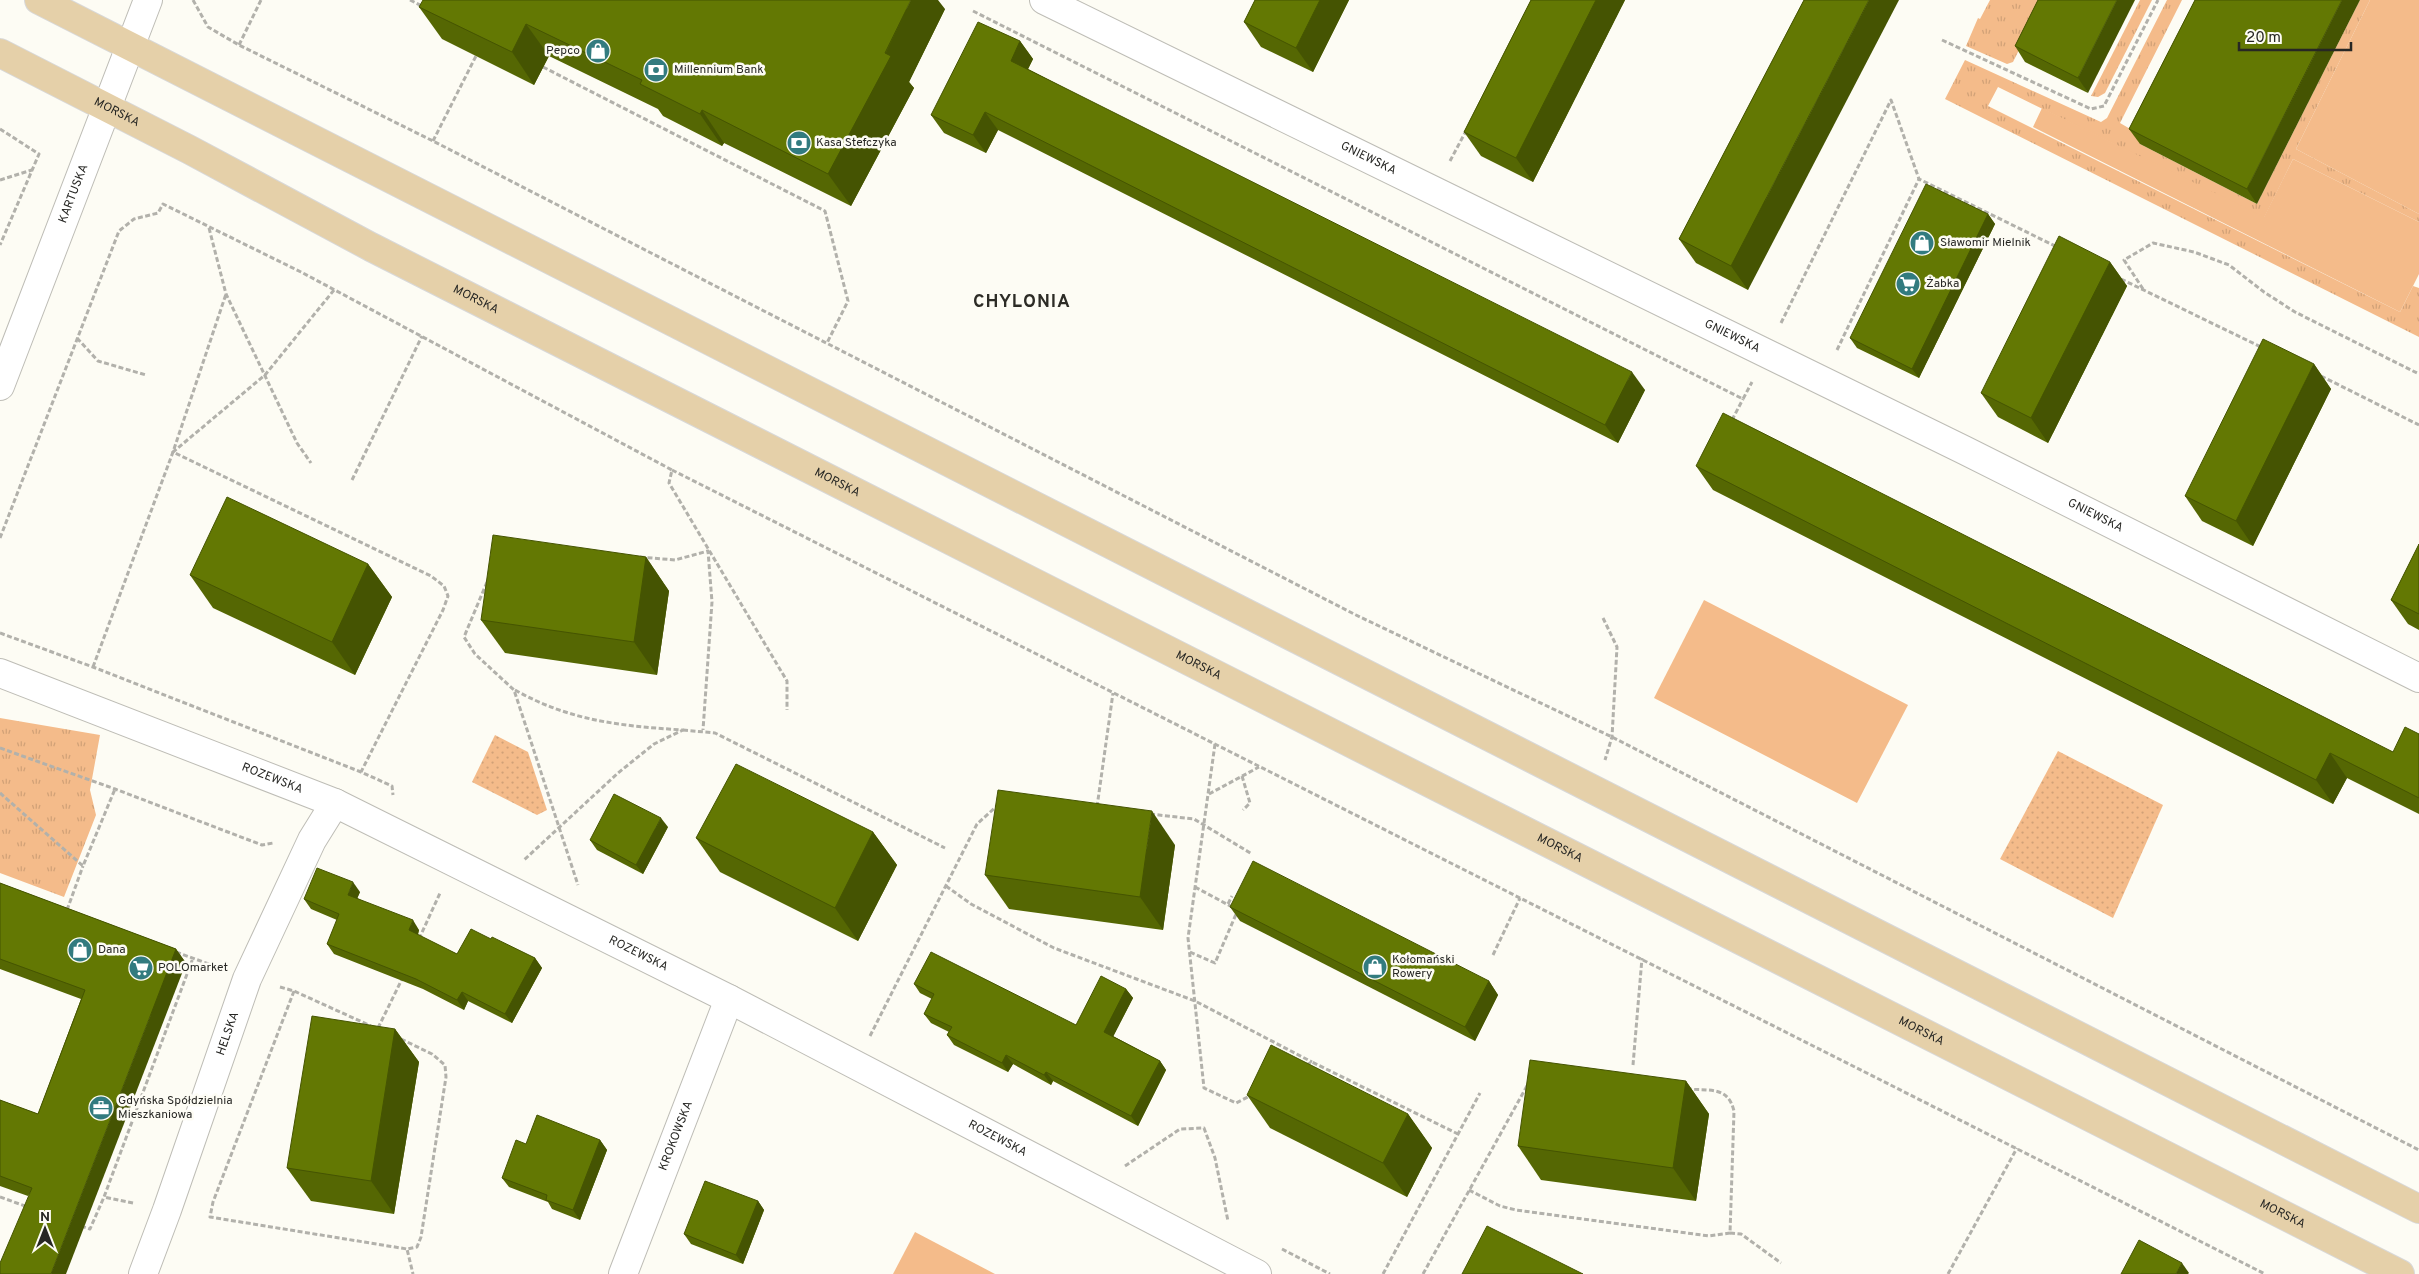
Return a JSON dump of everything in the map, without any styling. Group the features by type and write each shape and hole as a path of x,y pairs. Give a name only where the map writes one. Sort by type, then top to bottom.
{"main road":[{"path":"39,0 2419,1209"},
{"name":"MORSKA","path":"0,54 190,150 370,247 2400,1274"}],"street":[{"name":"KARTUSKA","path":"0,386 148,0"},
{"name":"GNIEWSKA","path":"1044,0 1766,353 2419,678"},
{"name":"ROZEWSKA","path":"0,673 336,803 729,999 1257,1274"},
{"name":"HELSKA","path":"143,1274 247,979 312,840 336,803"},
{"name":"KROKOWSKA","path":"623,1274 729,999"}],"path":[{"path":"193,0 208,27 239,45 433,141 1356,615 1612,737 2419,1150"},
{"path":"239,45 261,0"},
{"path":"410,0 426,8"},
{"path":"1942,40 2091,110 2104,106 2158,0"},
{"path":"973,11 1743,398"},
{"path":"433,141 476,56"},
{"path":"543,67 825,211 848,300 827,343"},
{"path":"1730,425 1891,100 1919,179 2065,251"},
{"path":"1449,163 1471,121"},
{"path":"0,129 40,154 0,245"},
{"path":"0,180 32,170"},
{"path":"1834,356 1919,179"},
{"path":"0,538 119,231 134,220 158,212 163,204 334,290 672,470 2265,1274"},
{"path":"209,227 226,294 297,443 311,463"},
{"path":"2143,290 2124,260 2153,243 2194,252 2229,265 2264,292 2295,312 2419,374"},
{"path":"2055,255 2057,247"},
{"path":"2117,277 2267,350"},
{"path":"173,452 264,375 334,290"},
{"path":"93,667 173,452 226,294"},
{"path":"352,480 422,336"},
{"path":"77,338 98,361 146,375"},
{"path":"2312,372 2419,425"},
{"path":"173,452 431,576 444,586 448,596 443,610 361,772"},
{"path":"672,470 669,483 787,681 787,710"},
{"path":"636,556 674,560 708,551"},
{"path":"703,730 712,602 708,551"},
{"path":"491,575 464,637 475,654 514,690 542,705 580,718 633,727 703,730 715,733 945,848"},
{"path":"1603,618 1617,647 1612,737 1603,767"},
{"path":"514,690 580,893"},
{"path":"1097,807 1113,693"},
{"path":"522,863 559,826 654,744 683,730"},
{"path":"1215,744 1188,938 1189,952 1204,1088 1236,1103 1253,1094"},
{"path":"0,748 262,845 289,840 312,840"},
{"path":"1208,794 1259,767"},
{"path":"1242,776 1250,803 1243,810"},
{"path":"67,910 115,789"},
{"path":"0,793 83,866"},
{"path":"866,1044 977,824 986,813 1007,802"},
{"path":"1088,806 1107,808"},
{"path":"1146,813 1194,819 1252,854"},
{"path":"946,886 971,904 1054,948 1195,1001 1312,1062 1458,1134"},
{"path":"1189,952 1215,964 1238,910 1195,888"},
{"path":"1228,904 1232,896"},
{"path":"1493,955 1520,898"},
{"path":"72,1223 90,1229 104,1197 193,958"},
{"path":"1632,1065 1642,958"},
{"path":"210,1217 213,1202 294,990"},
{"path":"378,1029 387,1033"},
{"path":"104,1197 167,1210 407,1249 416,1247 421,1238 446,1077 445,1065 432,1054 396,1037"},
{"path":"1304,1067 1312,1062"},
{"path":"1423,1274 1532,1080"},
{"path":"1685,1088 1725,1093 1731,1100 1734,1111 1730,1233"},
{"path":"1383,1274 1480,1093"},
{"path":"1131,1172 1123,1168 1180,1129 1204,1128 1214,1158 1228,1221"},
{"path":"1948,1274 2016,1148"},
{"path":"1469,1190 1500,1206 1516,1210 1708,1236 1730,1233 1741,1234 1781,1263"},
{"path":"0,1197 36,1210"},
{"path":"407,1249 413,1274"}],"green space":[{"path":"1990,0 2044,0 2013,62 2007,64 1966,46 1978,18 1980,19"},
{"path":"2140,0 2152,0 2105,93 2098,97 2091,96"},
{"path":"2167,0 2182,0 2120,123 2144,137 2140,144 2257,204 2360,0 2370,0 2296,149 2419,214 2419,222 2293,159 2264,218 1998,87 1988,106 2400,312 2413,286 2419,288 2419,337 1945,99 1965,60 2101,122 2107,118"},
{"path":"2370,0 2419,0 2419,214 2296,149"},
{"path":"2042,108 2264,217 2293,159 2419,222 2419,274 2400,312 2033,127"},
{"path":"1704,600 1908,705 1857,803 1654,698"},
{"path":"0,718 100,735 90,790 96,815 64,897 0,873"},
{"path":"495,735 528,752 547,810 537,815 472,782"},
{"path":"2058,751 2163,805 2113,918 2000,859"},
{"path":"915,1232 995,1274 893,1274"}],"building":[{"path":"423,0 911,0 885,53 891,56 828,174 702,110 700,114 640,84 642,80 526,24 512,52 419,7"},
{"path":"1255,0 1320,0 1296,48 1244,22"},
{"path":"1531,0 1596,0 1516,158 1464,132"},
{"path":"1804,0 1869,0 1731,266 1679,239"},
{"path":"2038,0 2117,0 2078,78 2015,46"},
{"path":"2195,0 2342,0 2247,189 2129,129"},
{"path":"978,22 1020,41 1011,61 1632,372 1605,425 985,112 973,135 931,115"},
{"path":"1926,184 1988,214 1912,369 1850,338"},
{"path":"2059,236 2110,262 2031,418 1981,393"},
{"path":"2263,339 2314,364 2236,521 2185,496"},
{"path":"1723,413 2393,752 2405,727 2419,734 2419,798 2330,753 2316,780 1696,466"},
{"path":"227,497 368,564 332,642 190,575"},
{"path":"493,535 646,557 634,642 481,620"},
{"path":"2419,544 2419,614 2391,600"},
{"path":"736,764 873,832 835,908 696,838"},
{"path":"998,790 1152,811 1140,897 985,875"},
{"path":"614,794 661,818 636,865 590,840"},
{"path":"1253,861 1489,981 1465,1027 1230,907"},
{"path":"317,868 353,882 348,895 413,920 409,930 457,954 471,929 535,958 505,1014 462,992 457,1000 416,979 327,944 339,914 304,899"},
{"path":"0,883 176,949 51,1274 0,1274 0,1263 32,1188 0,1176 0,1100 38,1114 85,990 0,959"},
{"path":"931,952 1076,1025 1101,976 1126,989 1104,1032 1160,1061 1131,1116 1046,1072 1044,1075 1006,1055 1002,1063 947,1035 952,1027 924,1014 934,994 914,984"},
{"path":"312,1016 395,1029 371,1181 287,1168"},
{"path":"1271,1045 1408,1114 1383,1163 1247,1095"},
{"path":"1530,1060 1686,1081 1673,1168 1518,1146"},
{"path":"537,1115 600,1140 573,1210 546,1200 547,1195 502,1178 516,1140 526,1144"},
{"path":"705,1181 758,1201 736,1255 684,1234"},
{"path":"1487,1226 1583,1274 1462,1274"},
{"path":"2139,1240 2182,1263 2176,1274 2121,1274"}],"place":[{"name":"Pepco","path":"598,51"},
{"name":"Millennium Bank","path":"656,70"},
{"name":"Kasa Stefczyka","path":"799,143"},
{"name":"Sławomir Mielnik","path":"1922,243"},
{"name":"Żabka","path":"1908,284"},
{"name":"Dana","path":"80,950"},
{"name":"Kołomański Rowery","path":"1375,967"},
{"name":"POLOmarket","path":"141,968"},
{"name":"Gdyńska Spółdzielnia Mieszkaniowa","path":"101,1108"}],"district":[{"name":"CHYLONIA","path":"1022,302"}]}
